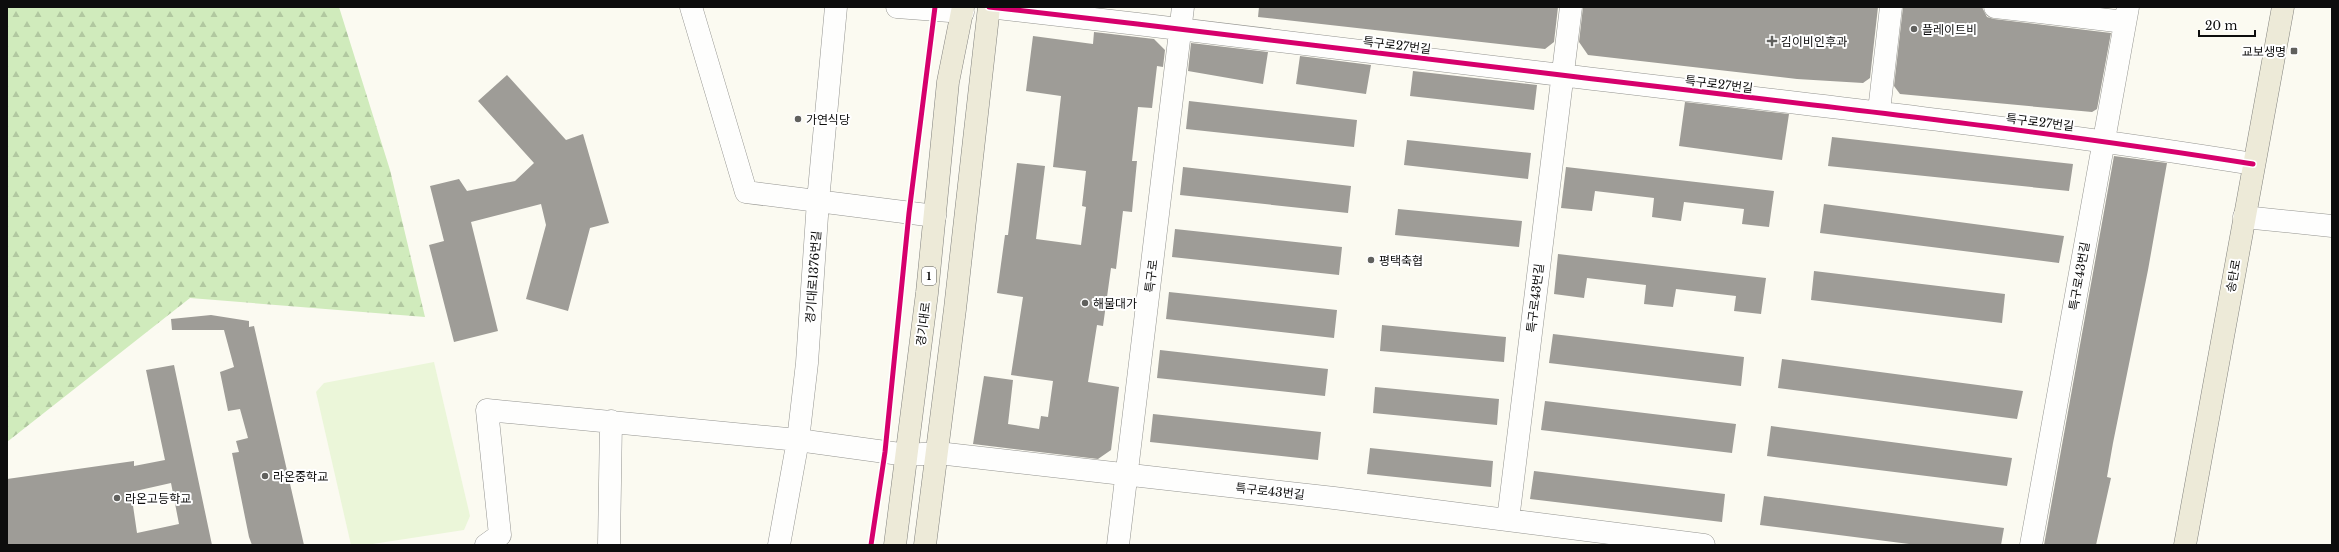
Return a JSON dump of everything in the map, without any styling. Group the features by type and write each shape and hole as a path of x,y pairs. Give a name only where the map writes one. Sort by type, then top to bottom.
{"main road":[{"path":"925,545 938,453 989,7"},
{"name":"송탄로","path":"2185,545 2253,164 2283,7"},
{"name":"경기대로","path":"895,545 935,216 948,82 963,10"}],"street":[{"path":"691,7 746,192 935,216"},
{"name":"경기대로1376번길","path":"779,545 798,440 807,363 818,201 836,7"},
{"path":"897,7 963,10"},
{"name":"특구로27번길","path":"989,7 1182,17 1562,75 1879,111 2104,140 2253,164"},
{"name":"특구로43번길","path":"1508,520 1571,7"},
{"path":"1879,111 1890,7"},
{"path":"1995,7 2127,15"},
{"name":"특구로43번길","path":"2031,545 2127,15"},
{"name":"특구로","path":"1118,545 1182,17"},
{"path":"2244,217 2332,226"},
{"name":"특구로43번길","path":"486,545 500,536 487,410 798,440 907,455 938,453 1127,474 1704,545"},
{"path":"609,545 611,422"}],"green space":[{"path":"7,7 339,7 390,170 425,317 190,298 7,442"},
{"path":"434,362 470,516 464,530 366,545 351,545 316,392 324,383"}],"building":[{"path":"1259,7 1558,7 1554,42 1545,49 1258,17"},
{"path":"1583,7 1878,7 1870,78 1863,83 1797,79 1588,55 1579,42"},
{"path":"1903,7 1982,7 1987,17 1994,19 2111,33 2097,109 2092,112 1900,94 1894,86"},
{"path":"1094,32 1154,39 1165,50 1163,67 1157,66 1152,108 1138,107 1132,161 1137,161 1132,212 1123,211 1116,269 1111,268 1103,326 1097,325 1088,382 1119,387 1111,450 1098,459 973,444 984,376 1013,380 1008,424 1039,429 1041,416 1048,417 1053,381 1011,375 1023,297 997,293 1005,235 1008,235 1017,163 1045,166 1036,239 1081,245 1086,207 1082,206 1086,171 1053,167 1061,96 1026,91 1033,36 1093,44"},
{"path":"1191,43 1268,52 1263,84 1188,71"},
{"path":"1300,56 1371,65 1366,94 1296,84"},
{"path":"1413,71 1537,85 1534,110 1410,96"},
{"path":"507,75 566,140 583,134 609,223 590,228 568,311 526,299 546,225 541,204 471,222 498,331 454,342 429,245 444,241 430,186 459,179 467,191 515,181 534,163 478,101"},
{"path":"1189,101 1357,120 1354,147 1186,129"},
{"path":"1685,102 1789,114 1782,160 1679,146"},
{"path":"1832,137 2073,164 2069,191 1828,166"},
{"path":"1407,140 1531,153 1528,179 1404,165"},
{"path":"2114,156 2167,163 2148,270 2113,443 2107,477 2111,478 2096,545 2044,545"},
{"path":"1183,167 1351,186 1348,213 1180,195"},
{"path":"1566,167 1774,191 1769,227 1742,224 1744,209 1684,202 1681,221 1652,217 1654,198 1595,191 1592,211 1561,208"},
{"path":"1824,204 2064,236 2059,263 1820,233"},
{"path":"1398,209 1522,221 1519,247 1395,235"},
{"path":"1175,229 1342,247 1339,275 1172,257"},
{"path":"1558,254 1766,278 1761,314 1734,311 1736,296 1676,289 1673,307 1644,304 1646,285 1587,278 1584,298 1554,294"},
{"path":"1814,271 2005,294 2002,323 1811,300"},
{"path":"1169,292 1337,310 1334,338 1166,319"},
{"path":"211,315 249,321 249,327 254,326 304,545 252,545 249,537 232,453 239,452 236,441 248,438 240,409 228,411 220,372 234,367 224,330 172,330 171,319"},
{"path":"1382,325 1506,337 1504,362 1380,351"},
{"path":"1553,334 1744,357 1741,386 1549,363"},
{"path":"1160,350 1328,369 1325,396 1157,378"},
{"path":"1782,359 2023,391 2017,419 1778,388"},
{"path":"174,365 212,545 7,545 7,479 134,461 134,466 165,460 146,370","holes":["171,483 179,524 137,533 131,492"]},
{"path":"1375,387 1499,399 1497,425 1373,413"},
{"path":"1545,401 1736,424 1732,453 1541,430"},
{"path":"1153,414 1321,432 1318,460 1150,442"},
{"path":"1771,426 2012,458 2007,486 1767,456"},
{"path":"1370,448 1493,461 1491,487 1367,474"},
{"path":"1534,471 1725,494 1722,522 1530,499"},
{"path":"1764,496 2004,528 2001,545 1917,545 1760,525"}],"cycle path":[{"path":"871,545 885,452 909,213 935,7"},
{"path":"989,7 1907,116 2080,138 2253,164"}],"place":[{"name":"플레이트비","path":"1914,29"},
{"name":"김이비인후과","path":"1772,41"},
{"name":"교보생명","path":"2294,51"},
{"name":"가연식당","path":"798,119"},
{"name":"평택축협","path":"1371,260"},
{"name":"해물대가","path":"1085,303"},
{"name":"라온중학교","path":"265,476"},
{"name":"라온고등학교","path":"117,498"}]}
